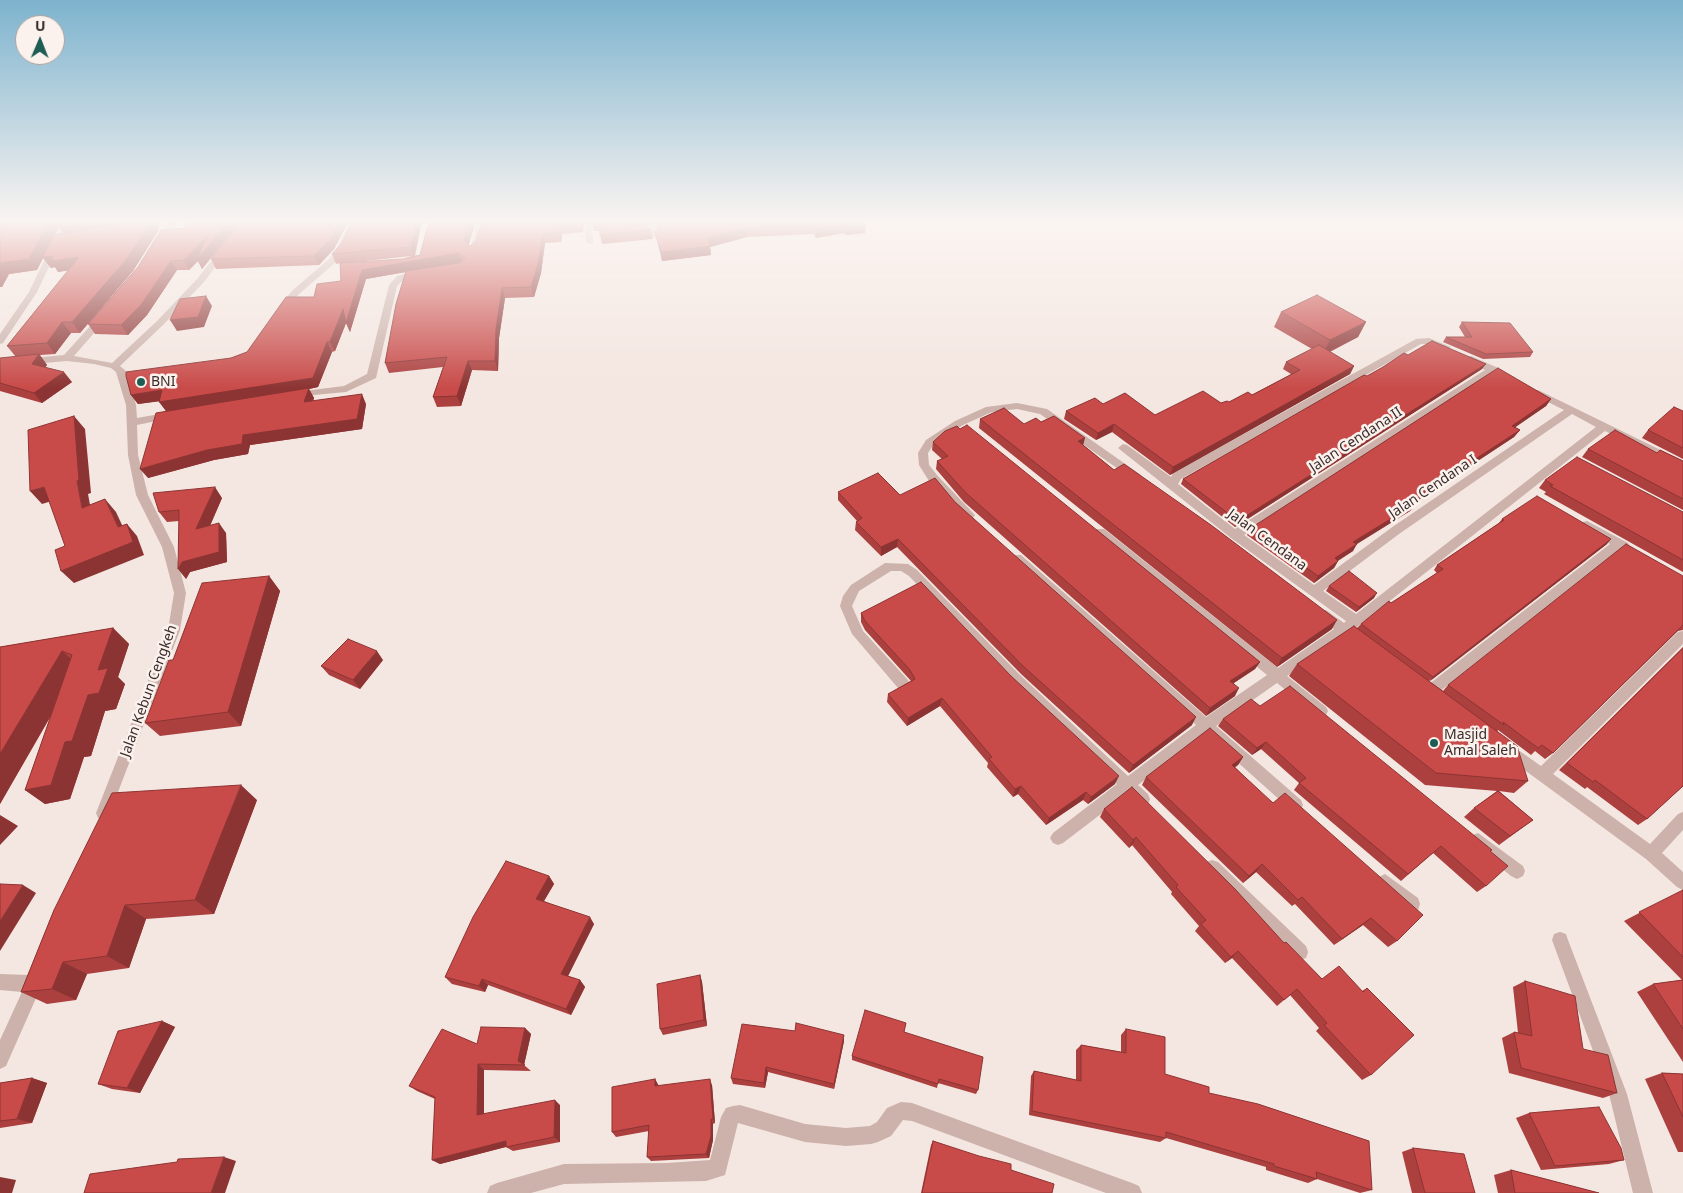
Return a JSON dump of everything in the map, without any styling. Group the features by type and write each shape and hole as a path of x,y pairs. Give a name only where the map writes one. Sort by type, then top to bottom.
{"street":[{"path":"0,341 42,277"},
{"path":"0,364 67,358 94,361 114,366 187,294 202,277"},
{"path":"276,317 296,292 314,277"},
{"path":"282,397 346,389 358,385 372,376 393,285 400,278 406,277"},
{"path":"67,358 107,312"},
{"path":"1174,480 1419,340 1429,341 1493,369 1683,466"},
{"name":"Jalan Kebun Cengkeh","path":"98,827 174,630 179,602 178,584 168,547 146,502 133,455 134,422 129,377 114,366"},
{"name":"Jalan Cendana II","path":"1235,536 1493,369"},
{"path":"980,525 958,506 924,465 923,453 930,442 962,422 990,409 1002,406 1043,411 1146,483"},
{"name":"Jalan Cendana I","path":"1313,592 1395,531 1571,410"},
{"path":"134,422 180,414"},
{"path":"962,422 977,434"},
{"path":"1058,838 1206,725 1356,621 1528,491 1571,457 1604,426"},
{"name":"Jalan Cendana","path":"1123,448 1174,480 1177,491 1235,536 1356,621"},
{"path":"1163,494 1367,646"},
{"path":"1576,518 1635,552"},
{"path":"1093,527 1329,718"},
{"path":"1443,702 1425,689 1618,543"},
{"path":"1010,551 1309,816"},
{"path":"903,684 858,634 846,606 849,596 855,588 889,566 904,567 913,573 1015,679 1157,813"},
{"path":"1542,775 1683,636"},
{"path":"1499,744 1651,854 1683,882"},
{"path":"1651,854 1683,819"},
{"path":"1464,829 1517,871"},
{"path":"1200,855 1300,952"},
{"path":"1375,873 1412,904"},
{"path":"1560,940 1618,1094 1643,1193"},
{"path":"0,1060 42,967"},
{"path":"0,982 34,984"},
{"path":"497,1193 564,1174 667,1173 706,1171 718,1168 728,1124 732,1116 740,1114 805,1133 846,1137 871,1135 884,1129 894,1115 901,1111 912,1112 1132,1193"}],"building":[{"path":"63,277 111,277 72,322 62,322 47,343 7,346"},
{"path":"130,277 160,277 141,305 121,325 88,324"},
{"path":"341,277 360,277 346,323 343,309 330,342 327,342 313,378 159,402 162,390 131,395 126,372 231,358 247,352 286,297 314,297 317,284 341,281"},
{"path":"404,277 534,277 531,287 502,288 496,329 495,361 468,361 457,396 433,397 447,357 385,363 396,304"},
{"path":"1317,295 1366,322 1330,340 1281,312"},
{"path":"206,296 198,317 170,320 180,299"},
{"path":"1462,322 1510,323 1533,352 1486,354 1446,337 1472,337"},
{"path":"1432,341 1486,364 1238,521 1183,479 1364,375 1367,376 1404,353 1408,355"},
{"path":"1319,345 1354,366 1173,467 1114,424 1098,433 1066,411 1095,398 1103,404 1125,393 1155,415 1203,391 1221,403 1229,402 1248,392 1252,395 1300,370 1286,362"},
{"path":"39,354 32,364 64,372 34,393 0,383 0,358"},
{"path":"1498,368 1551,399 1512,426 1520,430 1411,501 1415,504 1353,542 1357,544 1335,558 1338,561 1318,576 1251,528"},
{"path":"309,388 304,402 362,394 357,419 243,435 242,444 207,450 140,469 156,413"},
{"path":"1674,407 1683,411 1683,448 1648,430"},
{"path":"1004,408 1024,424 1036,418 1041,422 1054,416 1085,438 1078,441 1114,470 1124,464 1211,525 1337,620 1282,658 980,419"},
{"path":"74,416 79,480 77,481 82,508 105,499 118,527 127,524 133,542 61,571 55,550 65,546 44,487 30,491 28,430"},
{"path":"967,425 1260,662 1230,681 1239,688 1210,708 966,493 937,461 948,456 933,442 945,431 957,426 960,429"},
{"path":"1615,430 1657,453 1660,450 1683,461 1683,499 1588,449"},
{"path":"1577,457 1683,512 1683,560 1550,486 1553,485 1545,480"},
{"path":"878,473 900,495 935,478 955,502 1196,717 1133,765 1023,666 898,539 881,547 856,522 862,518 838,492"},
{"path":"215,487 196,529 219,523 219,552 182,562 178,569 179,510 159,512 153,493"},
{"path":"1537,496 1611,539 1433,677 1361,624 1389,601 1391,603 1443,569 1437,565"},
{"path":"1626,544 1683,576 1683,625 1553,753 1542,745 1538,748 1448,685"},
{"path":"1349,571 1377,593 1359,607 1329,586"},
{"path":"269,576 228,712 145,723 169,660 173,660 202,583"},
{"path":"921,582 1011,676 1119,776 1091,797 1086,792 1049,818 1021,786 1015,789 989,759 992,757 942,698 908,718 888,694 915,679 910,670 865,621 861,613"},
{"path":"1354,626 1517,746 1528,781 1436,773 1297,664"},
{"path":"113,628 98,670 108,668 99,693 88,695 72,741 65,742 51,785 25,790 72,655 62,651 0,754 0,647"},
{"path":"348,639 377,651 353,680 321,666"},
{"path":"1683,648 1683,786 1647,819 1595,780 1593,782 1567,763"},
{"path":"1290,686 1492,850 1490,851 1508,866 1486,886 1441,846 1408,874 1299,783 1306,778 1266,742 1257,748 1223,719 1251,699 1260,706"},
{"path":"1210,728 1243,757 1232,765 1273,803 1285,793 1423,915 1397,941 1371,918 1342,939 1302,897 1298,900 1262,864 1249,876 1146,777"},
{"path":"241,785 195,900 125,905 107,956 63,962 52,989 21,992 54,910 112,793"},
{"path":"1132,787 1235,889 1284,943 1286,942 1322,979 1339,966 1363,992 1367,988 1414,1035 1371,1075 1324,1025 1327,1023 1297,989 1284,1000 1238,951 1231,957 1201,924 1206,920 1176,887 1178,885 1136,837 1133,840 1104,809"},
{"path":"1498,791 1533,820 1510,836 1474,808"},
{"path":"506,861 549,876 536,899 590,917 561,974 580,980 566,1009 482,979 479,986 445,977 473,917"},
{"path":"0,884 23,885 0,921"},
{"path":"1683,890 1683,957 1639,912"},
{"path":"700,975 704,1020 660,1029 657,984"},
{"path":"1683,980 1683,1029 1653,984"},
{"path":"1525,981 1575,996 1583,1049 1608,1055 1617,1093 1521,1068 1514,1032 1532,1036"},
{"path":"865,1010 906,1023 904,1032 983,1057 978,1090 939,1079 938,1084 852,1056"},
{"path":"162,1021 127,1088 98,1084 118,1031"},
{"path":"796,1023 844,1035 834,1084 766,1067 764,1083 731,1078 742,1024 795,1031"},
{"path":"481,1027 525,1028 518,1061 525,1065 478,1064 477,1115 555,1100 554,1137 506,1147 506,1141 432,1160 435,1097 409,1086 442,1029 477,1044"},
{"path":"1126,1029 1165,1037 1165,1074 1209,1087 1209,1093 1258,1104 1369,1141 1372,1190 1316,1172 1317,1179 1274,1166 1274,1164 1166,1132 1166,1138 1032,1111 1034,1071 1081,1081 1081,1045 1126,1053"},
{"path":"1662,1073 1683,1074 1683,1117"},
{"path":"32,1078 17,1119 0,1121 0,1083"},
{"path":"655,1079 655,1086 710,1079 713,1119 711,1119 711,1136 706,1154 647,1157 649,1125 612,1132 612,1087"},
{"path":"1599,1107 1621,1148 1624,1160 1555,1166 1529,1113"},
{"path":"933,1141 1011,1164 1011,1170 1054,1184 1052,1193 922,1193"},
{"path":"1413,1148 1464,1154 1475,1193 1425,1193"},
{"path":"224,1157 211,1193 84,1193 90,1174 177,1162 178,1159"},
{"path":"1511,1170 1599,1193 1515,1193"}],"place":[{"name":"BNI","path":"141,382"},
{"name":"Masjid Amal Saleh","path":"1434,743"}]}
